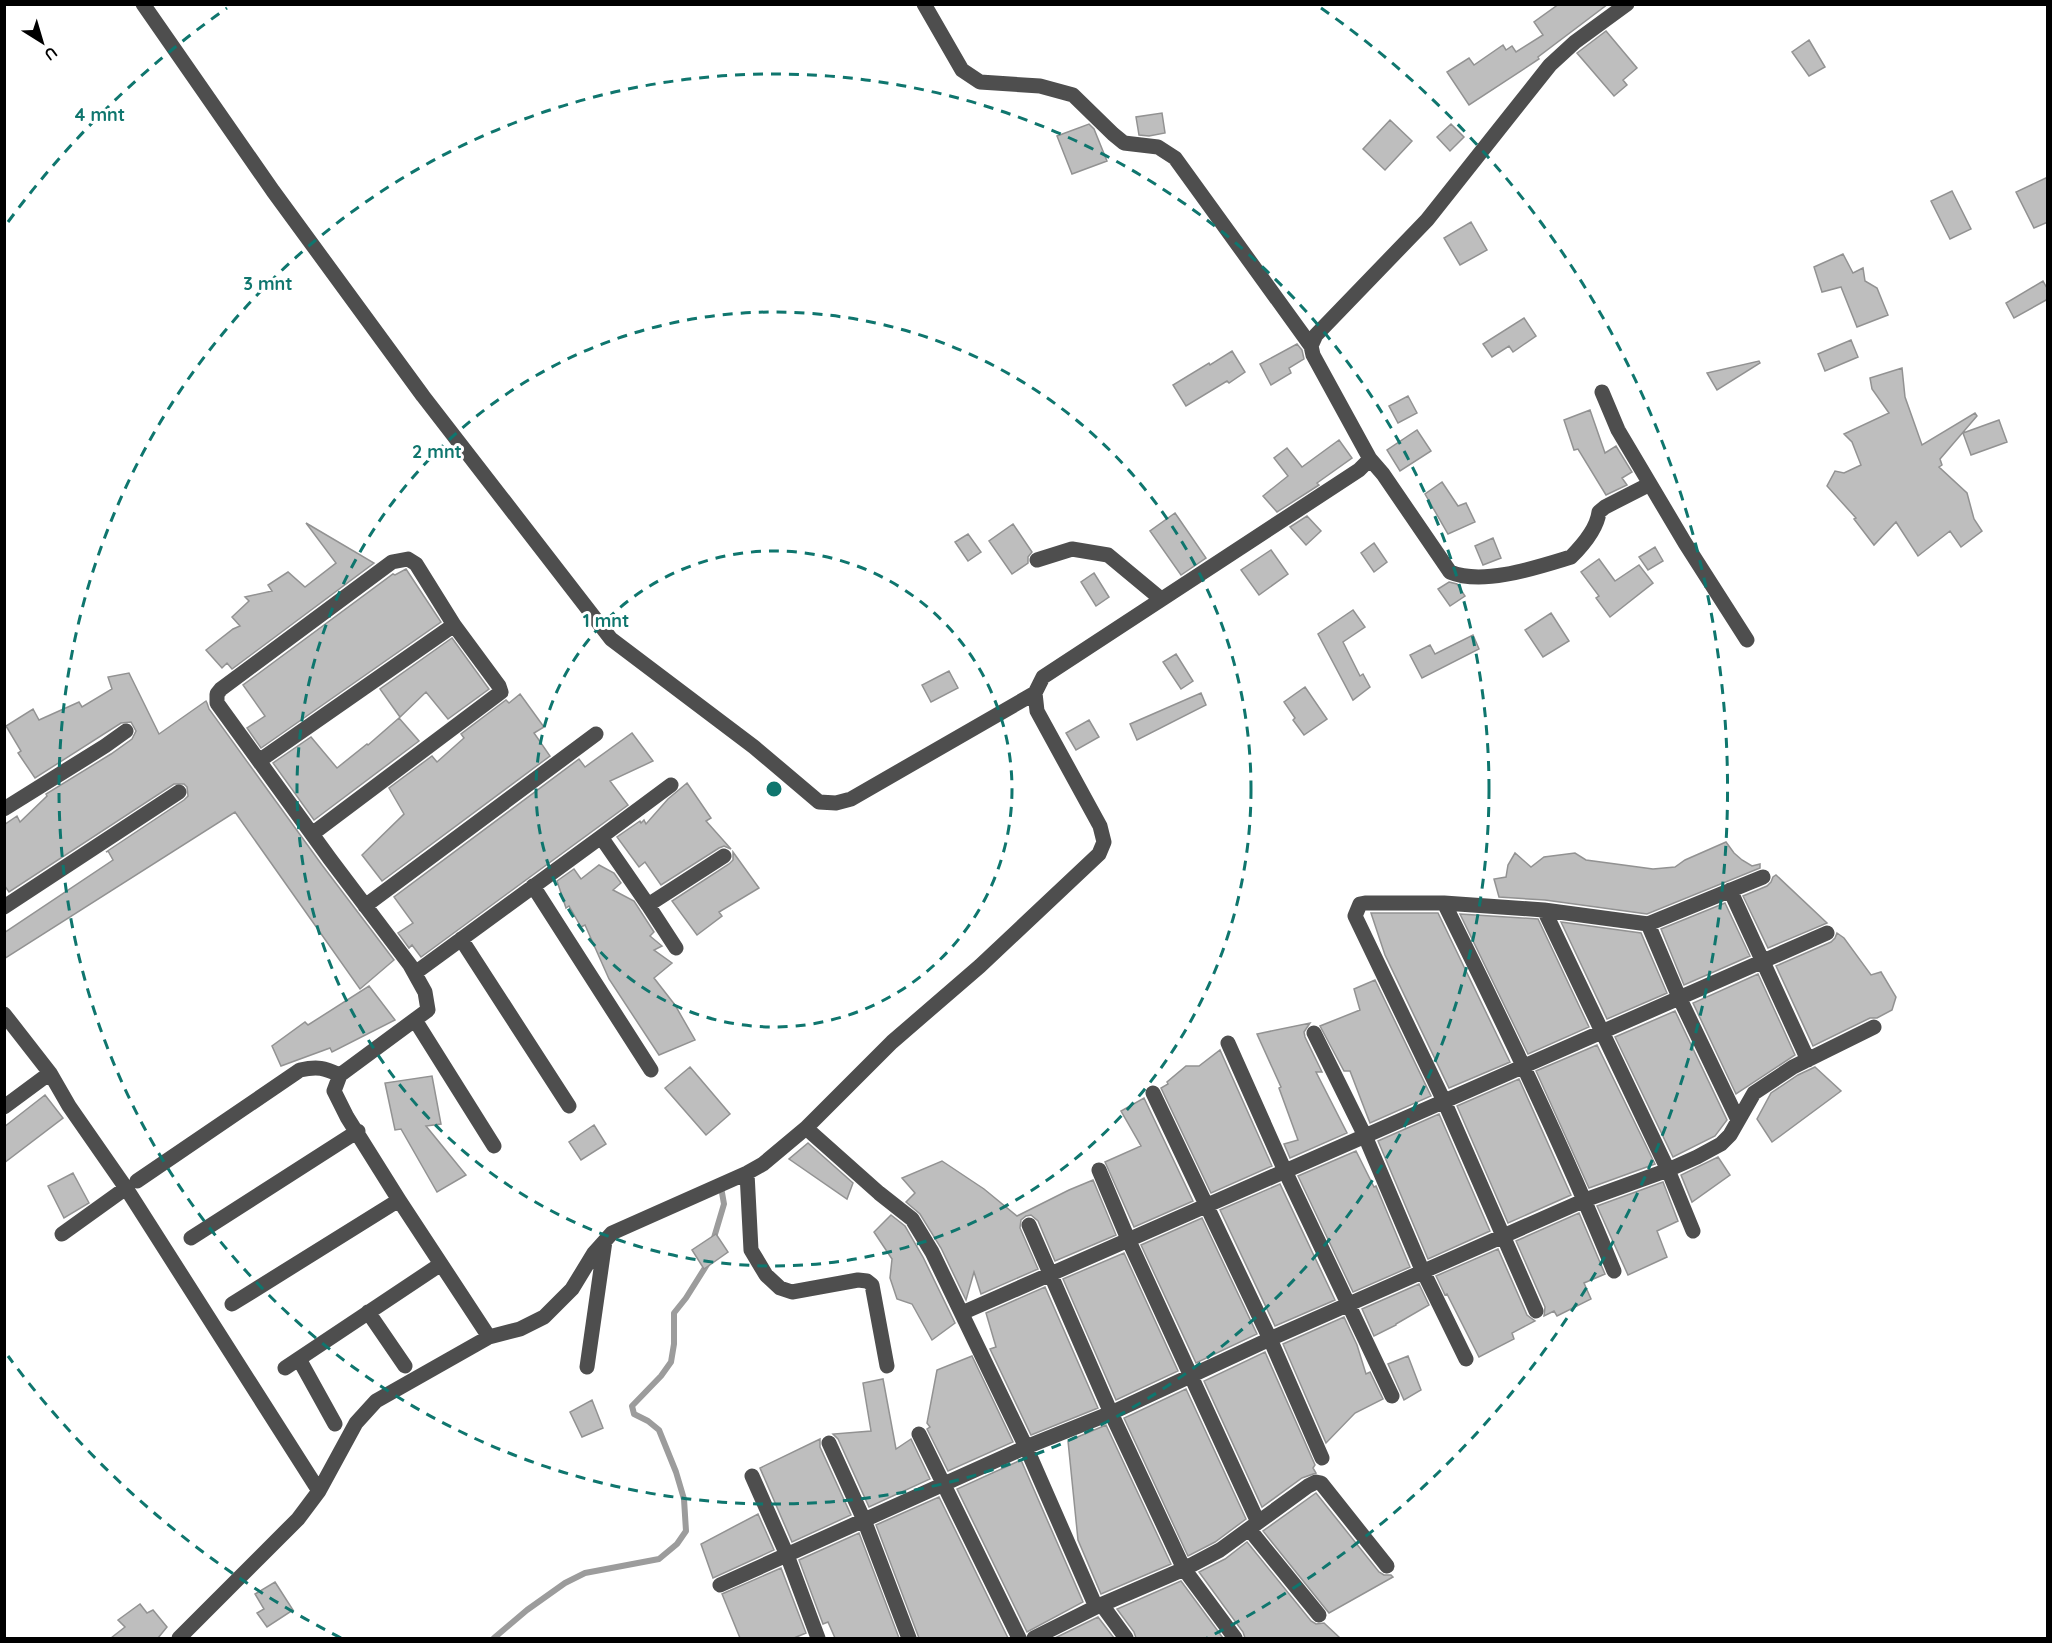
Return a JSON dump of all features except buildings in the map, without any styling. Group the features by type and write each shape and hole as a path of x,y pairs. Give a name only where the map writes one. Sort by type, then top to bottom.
{"street":[{"path":"143,4 273,191 417,387 611,639 754,747 819,802 836,803 851,799 1035,693"},
{"path":"924,4 962,70 980,82 1040,86 1072,95 1124,143 1158,147 1175,158 1311,346 1313,356 1370,459 1383,474 1450,572 1460,576 1488,578 1571,557 1581,547 1598,521 1599,512 1650,484"},
{"path":"1311,346 1316,335 1427,220 1550,65 1575,42 1627,4"},
{"path":"1602,392 1618,430 1685,543 1747,640"},
{"path":"179,1638 290,1528 319,1491 356,1423 376,1401 489,1337 520,1329 544,1317 572,1289 594,1253 612,1233 763,1164 806,1128 892,1042 980,966 1099,854 1104,842 1100,826 1037,711 1035,693 1043,677 1359,470 1370,459"},
{"path":"1037,560 1072,549 1108,555 1161,599"},
{"path":"312,834 501,692 500,686 454,625 416,564 408,559 392,562 220,689 217,703 312,834 415,973 425,992 428,1010 340,1075 334,1091 347,1117 399,1200 489,1337"},
{"path":"259,761 454,625"},
{"path":"4,809 126,731"},
{"path":"365,906 596,734"},
{"path":"415,973 671,785"},
{"path":"4,907 179,792"},
{"path":"601,837 676,948"},
{"path":"648,904 724,856"},
{"path":"1536,1311 1444,1101 1355,916 1360,904 1444,903 1544,910 1648,924 1763,877"},
{"path":"533,886 651,1070"},
{"path":"1730,890 1808,1060"},
{"path":"1444,903 1524,1065 1585,1200 1614,1271"},
{"path":"1544,910 1668,1170 1693,1231"},
{"path":"1648,924 1679,997 1738,1120"},
{"path":"962,1312 1827,933"},
{"path":"461,939 569,1106"},
{"path":"4,1014 50,1073 69,1106 132,1185 319,1491"},
{"path":"415,1020 494,1146"},
{"path":"720,1585 1026,1447 1111,1413 1270,1339 1585,1200 1668,1170 1721,1144 1730,1135 1754,1093 1808,1060 1874,1027"},
{"path":"1314,1033 1365,1136 1424,1272 1466,1359"},
{"path":"1228,1043 1285,1171 1392,1396"},
{"path":"62,1234 300,1070 315,1066 340,1075"},
{"path":"4,1107 50,1073"},
{"path":"1153,1093 1270,1339 1322,1458"},
{"path":"806,1128 912,1219 932,1252 962,1312 1099,1606 1126,1638"},
{"path":"191,1238 357,1131"},
{"path":"1099,1170 1191,1375 1253,1526 1319,1615"},
{"path":"747,1173 751,1250 766,1275 780,1288 792,1292 858,1280 867,1281 872,1286 887,1366"},
{"path":"232,1304 399,1200"},
{"path":"1029,1225 1111,1413 1184,1569 1235,1638"},
{"path":"587,1367 605,1241"},
{"path":"285,1368 441,1264"},
{"path":"368,1312 405,1366"},
{"path":"299,1359 335,1424"},
{"path":"919,1434 1019,1638"},
{"path":"829,1443 864,1520 909,1638"},
{"path":"752,1476 787,1555 815,1637"},
{"path":"1034,1638 1220,1550 1316,1482 1321,1483 1387,1566"}],"waterway":[{"path":"713,1241 724,1204 721,1187"},
{"path":"494,1638 527,1610 565,1583 585,1573 659,1559 677,1544 686,1531 684,1499 659,1430 634,1414 632,1406 661,1376 671,1362 674,1344 674,1313 708,1263"}]}
